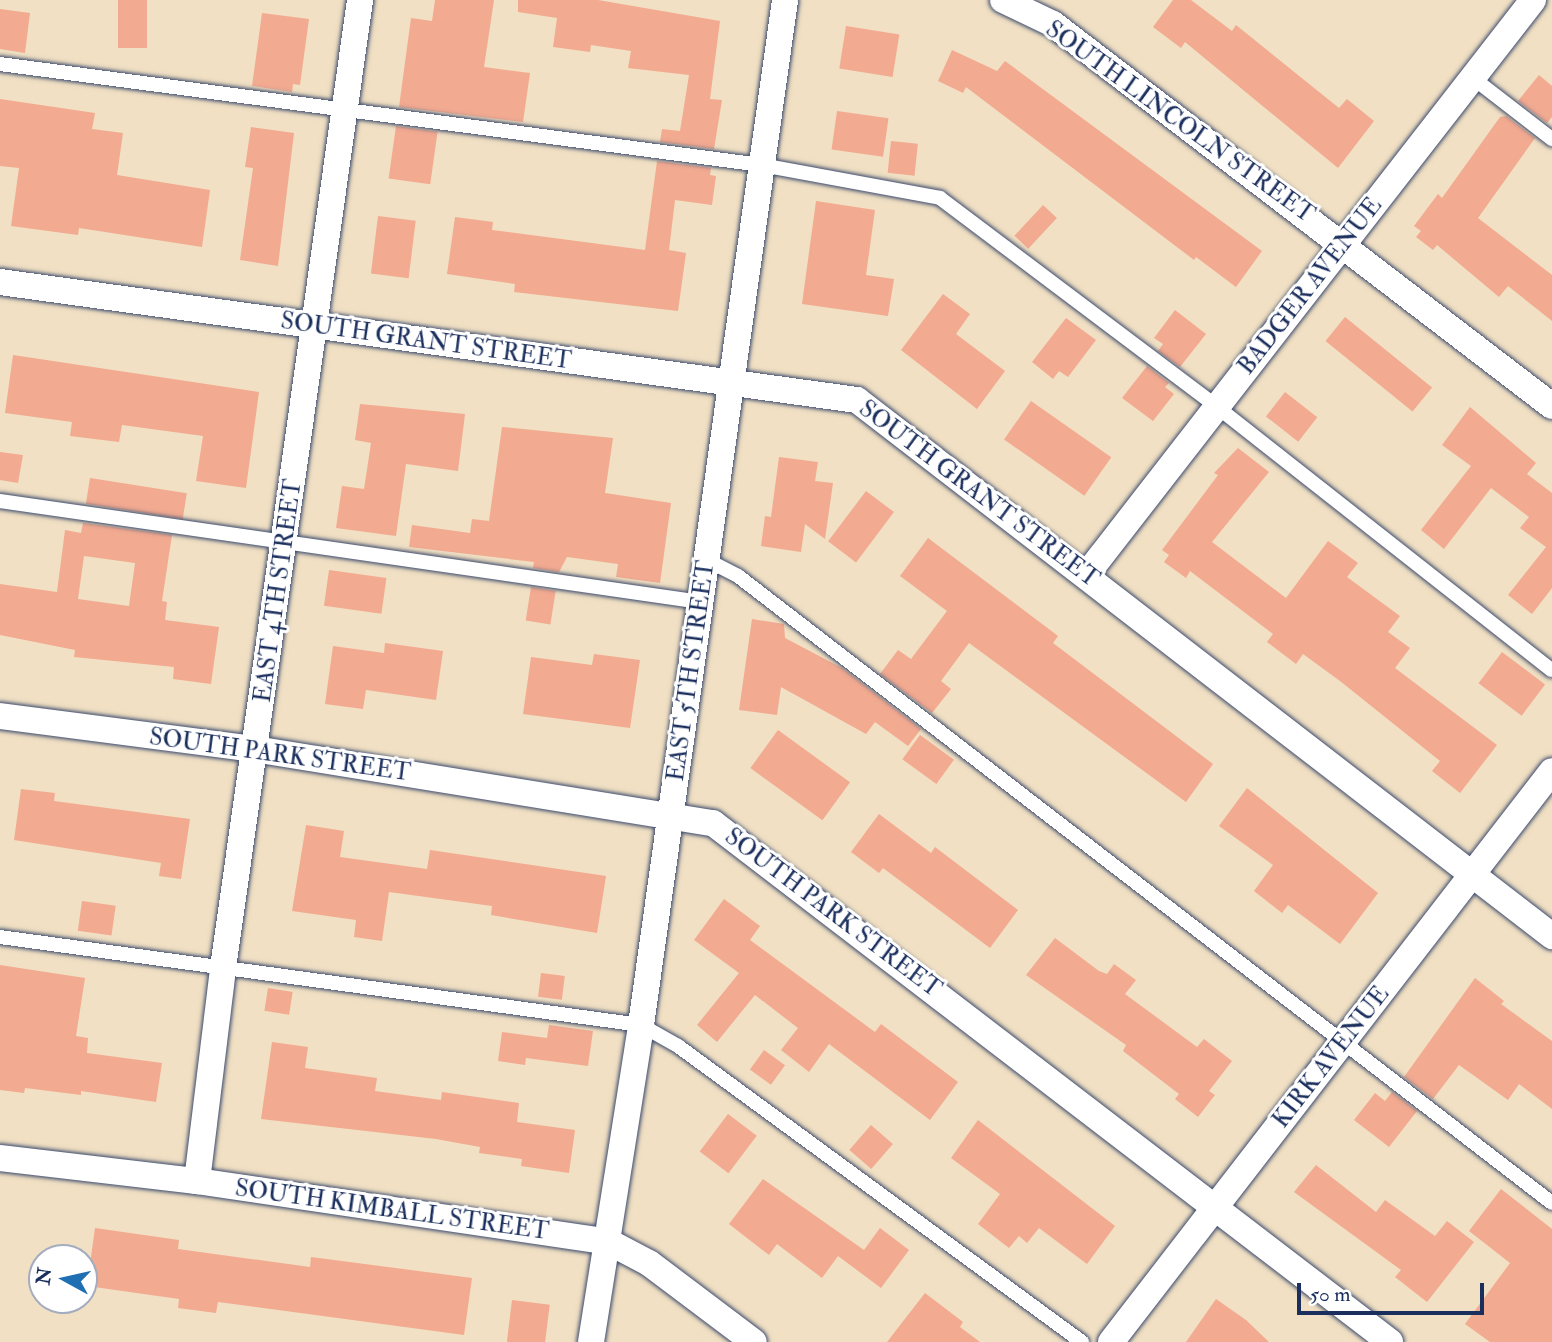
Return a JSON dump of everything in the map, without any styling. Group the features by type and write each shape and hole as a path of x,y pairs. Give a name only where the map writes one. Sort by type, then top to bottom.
{"street":[{"name":"EAST 4TH STREET","path":"197,1181 223,968 286,542 360,0"},
{"name":"EAST 5TH STREET","path":"591,1342 641,1025 707,559 729,381 785,0"},
{"name":"SOUTH LINCOLN STREET","path":"1003,0 1053,24 1344,243 1552,406"},
{"name":"BADGER AVENUE","path":"1087,573 1533,0"},
{"name":"SOUTH GRANT STREET","path":"0,282 856,400 1087,573 1552,936"},
{"name":"SOUTH PARK STREET","path":"0,716 254,749 671,814 713,823 731,833 1390,1342"},
{"name":"KIRK AVENUE","path":"1111,1342 1552,771"},
{"name":"SOUTH KIMBALL STREET","path":"0,1158 197,1181 608,1242 649,1263 754,1342"}],"lane":[{"path":"0,64 343,112 761,164 940,198 1216,406 1552,670"},
{"path":"1473,78 1552,139"},
{"path":"0,501 701,602"},
{"path":"707,559 738,576 1345,1040 1552,1203"},
{"path":"0,937 641,1025 678,1046 1082,1342"}],"building":[{"path":"118,0 147,0 147,48 118,48"},
{"path":"435,0 494,0 484,67 530,73 523,122 399,107 411,18 432,21"},
{"path":"518,0 598,0 720,21 710,99 722,100 714,149 660,142 662,129 680,131 689,75 628,68 631,51 591,45 590,52 553,47 557,18 518,12"},
{"path":"1173,0 1191,0 1232,31 1236,25 1339,108 1347,99 1374,121 1338,168 1185,42 1181,48 1153,27"},
{"path":"0,9 30,13 25,53 0,49"},
{"path":"262,13 309,19 300,85 293,84 292,92 252,86"},
{"path":"846,26 899,34 893,77 839,68"},
{"path":"952,50 997,71 1005,61 1262,251 1236,287 1196,257 1194,260 966,87 963,93 938,81"},
{"path":"1539,75 1552,86 1552,117 1547,123 1518,101"},
{"path":"0,99 95,113 92,129 123,133 117,175 210,190 202,247 79,228 78,235 11,226 19,168 0,166"},
{"path":"837,111 888,118 883,157 832,150"},
{"path":"1506,116 1535,138 1478,218 1552,275 1552,321 1508,286 1499,297 1437,245 1433,250 1416,237 1421,231 1414,226 1438,194 1442,198 1500,117"},
{"path":"396,126 438,132 430,184 389,178"},
{"path":"251,127 294,133 278,266 240,260 253,168 245,167"},
{"path":"891,141 918,144 915,176 888,173"},
{"path":"657,161 711,168 710,175 716,176 712,205 675,200 669,250 686,253 678,311 514,292 515,284 447,274 455,217 493,222 492,230 645,250"},
{"path":"816,201 875,210 866,275 894,279 888,316 802,304"},
{"path":"1043,205 1057,218 1028,249 1014,236"},
{"path":"378,216 416,221 409,278 371,274"},
{"path":"943,294 970,314 956,334 1005,371 977,409 901,350"},
{"path":"1175,310 1206,334 1180,367 1158,351 1163,344 1154,338"},
{"path":"1345,317 1432,387 1413,412 1325,341"},
{"path":"1066,318 1096,340 1068,377 1059,371 1053,379 1032,362"},
{"path":"13,355 259,392 246,488 196,481 203,436 122,425 119,442 70,436 72,422 5,413"},
{"path":"1147,366 1169,383 1165,387 1174,394 1153,421 1122,398"},
{"path":"1285,392 1317,417 1298,442 1266,416"},
{"path":"1031,401 1111,457 1084,496 1004,440"},
{"path":"360,404 465,414 458,471 406,464 396,536 336,528 342,486 364,489 371,443 355,440"},
{"path":"1470,407 1536,463 1527,474 1552,493 1552,588 1532,614 1508,595 1546,547 1520,528 1529,517 1491,488 1444,549 1421,530 1471,466 1442,445"},
{"path":"502,427 613,438 605,493 671,503 660,583 616,577 618,564 567,557 559,572 533,568 534,562 409,547 412,525 470,533 472,519 489,521"},
{"path":"1238,448 1269,472 1212,542 1286,598 1328,541 1358,563 1347,577 1400,616 1388,632 1410,648 1395,668 1497,745 1460,793 1432,771 1440,761 1340,681 1303,654 1296,664 1267,642 1273,634 1190,571 1186,578 1164,562 1169,555 1162,550 1218,475 1214,473"},
{"path":"0,452 23,455 18,483 0,480"},
{"path":"779,457 818,462 815,481 833,483 825,539 805,524 801,552 761,546 765,516 771,517"},
{"path":"90,478 187,493 183,519 86,504"},
{"path":"866,491 894,512 856,562 828,541"},
{"path":"83,523 172,535 162,601 167,602 165,620 219,627 211,684 173,679 174,667 74,657 75,650 0,635 0,584 57,592 65,530 81,533","holes":["84,556 135,563 129,606 78,599"]},
{"path":"928,538 1058,636 1053,643 1213,764 1186,802 969,643 941,681 951,689 932,713 880,674 898,650 911,659 947,611 900,576"},
{"path":"329,570 386,578 381,614 324,606"},
{"path":"531,587 556,591 550,624 526,621"},
{"path":"752,619 784,624 785,638 842,668 921,729 908,746 875,722 866,734 781,687 777,715 739,710"},
{"path":"385,643 443,651 436,700 366,690 363,709 325,704 333,646 384,653"},
{"path":"1502,652 1545,684 1522,716 1479,683"},
{"path":"594,654 640,660 630,728 523,714 531,657 592,665"},
{"path":"778,730 850,782 822,820 750,768"},
{"path":"920,735 954,760 936,784 902,759"},
{"path":"1247,788 1378,893 1340,944 1288,905 1282,913 1254,891 1273,865 1219,826"},
{"path":"21,789 55,793 54,801 190,819 181,879 159,876 161,863 14,840"},
{"path":"879,814 931,853 935,847 1018,910 990,948 883,868 879,873 851,852"},
{"path":"306,825 344,831 340,857 427,869 430,850 606,876 597,933 491,915 492,906 389,892 382,941 354,937 356,920 292,911"},
{"path":"724,899 760,926 750,940 875,1032 881,1024 958,1082 930,1120 829,1044 809,1072 781,1050 798,1028 755,995 717,1042 697,1025 739,973 694,940"},
{"path":"82,901 116,906 111,935 78,931"},
{"path":"1055,938 1099,971 1107,974 1114,964 1136,980 1125,994 1197,1047 1204,1039 1232,1061 1209,1091 1215,1095 1198,1117 1175,1099 1179,1094 1123,1051 1126,1045 1026,975"},
{"path":"0,965 85,978 76,1036 88,1038 87,1053 162,1063 156,1102 81,1091 81,1095 25,1088 24,1093 0,1090"},
{"path":"541,973 565,976 562,1000 538,997"},
{"path":"1475,978 1504,1001 1501,1004 1552,1041 1552,1109 1519,1084 1508,1100 1459,1065 1433,1099 1404,1077"},
{"path":"268,988 293,992 289,1015 264,1011"},
{"path":"549,1025 593,1031 588,1066 526,1058 525,1065 498,1061 502,1032 547,1038"},
{"path":"272,1042 308,1047 305,1068 377,1078 375,1091 441,1100 442,1092 519,1103 517,1122 575,1130 569,1173 521,1166 522,1159 479,1153 480,1147 436,1139 261,1119"},
{"path":"764,1050 785,1065 771,1085 750,1069"},
{"path":"1392,1092 1417,1111 1389,1147 1354,1120 1375,1093 1385,1101"},
{"path":"728,1114 757,1136 728,1173 700,1152"},
{"path":"978,1120 1115,1226 1087,1264 1039,1228 1027,1243 1019,1236 1009,1248 978,1224 1000,1194 951,1158"},
{"path":"871,1125 893,1144 871,1169 849,1150"},
{"path":"1316,1165 1376,1212 1385,1200 1435,1236 1447,1221 1474,1242 1427,1302 1395,1277 1401,1270 1294,1192"},
{"path":"763,1179 864,1250 880,1228 909,1250 881,1288 838,1256 822,1278 777,1244 769,1255 729,1224"},
{"path":"1501,1189 1552,1229 1552,1342 1490,1342 1465,1324 1510,1263 1469,1231"},
{"path":"95,1228 179,1240 178,1249 310,1267 311,1257 472,1278 464,1335 218,1302 216,1313 178,1308 179,1299 98,1288 98,1244 93,1244"},
{"path":"925,1293 963,1322 960,1327 980,1342 887,1342"},
{"path":"1216,1299 1246,1320 1269,1342 1186,1342"},
{"path":"512,1300 550,1305 545,1342 507,1342"}]}
